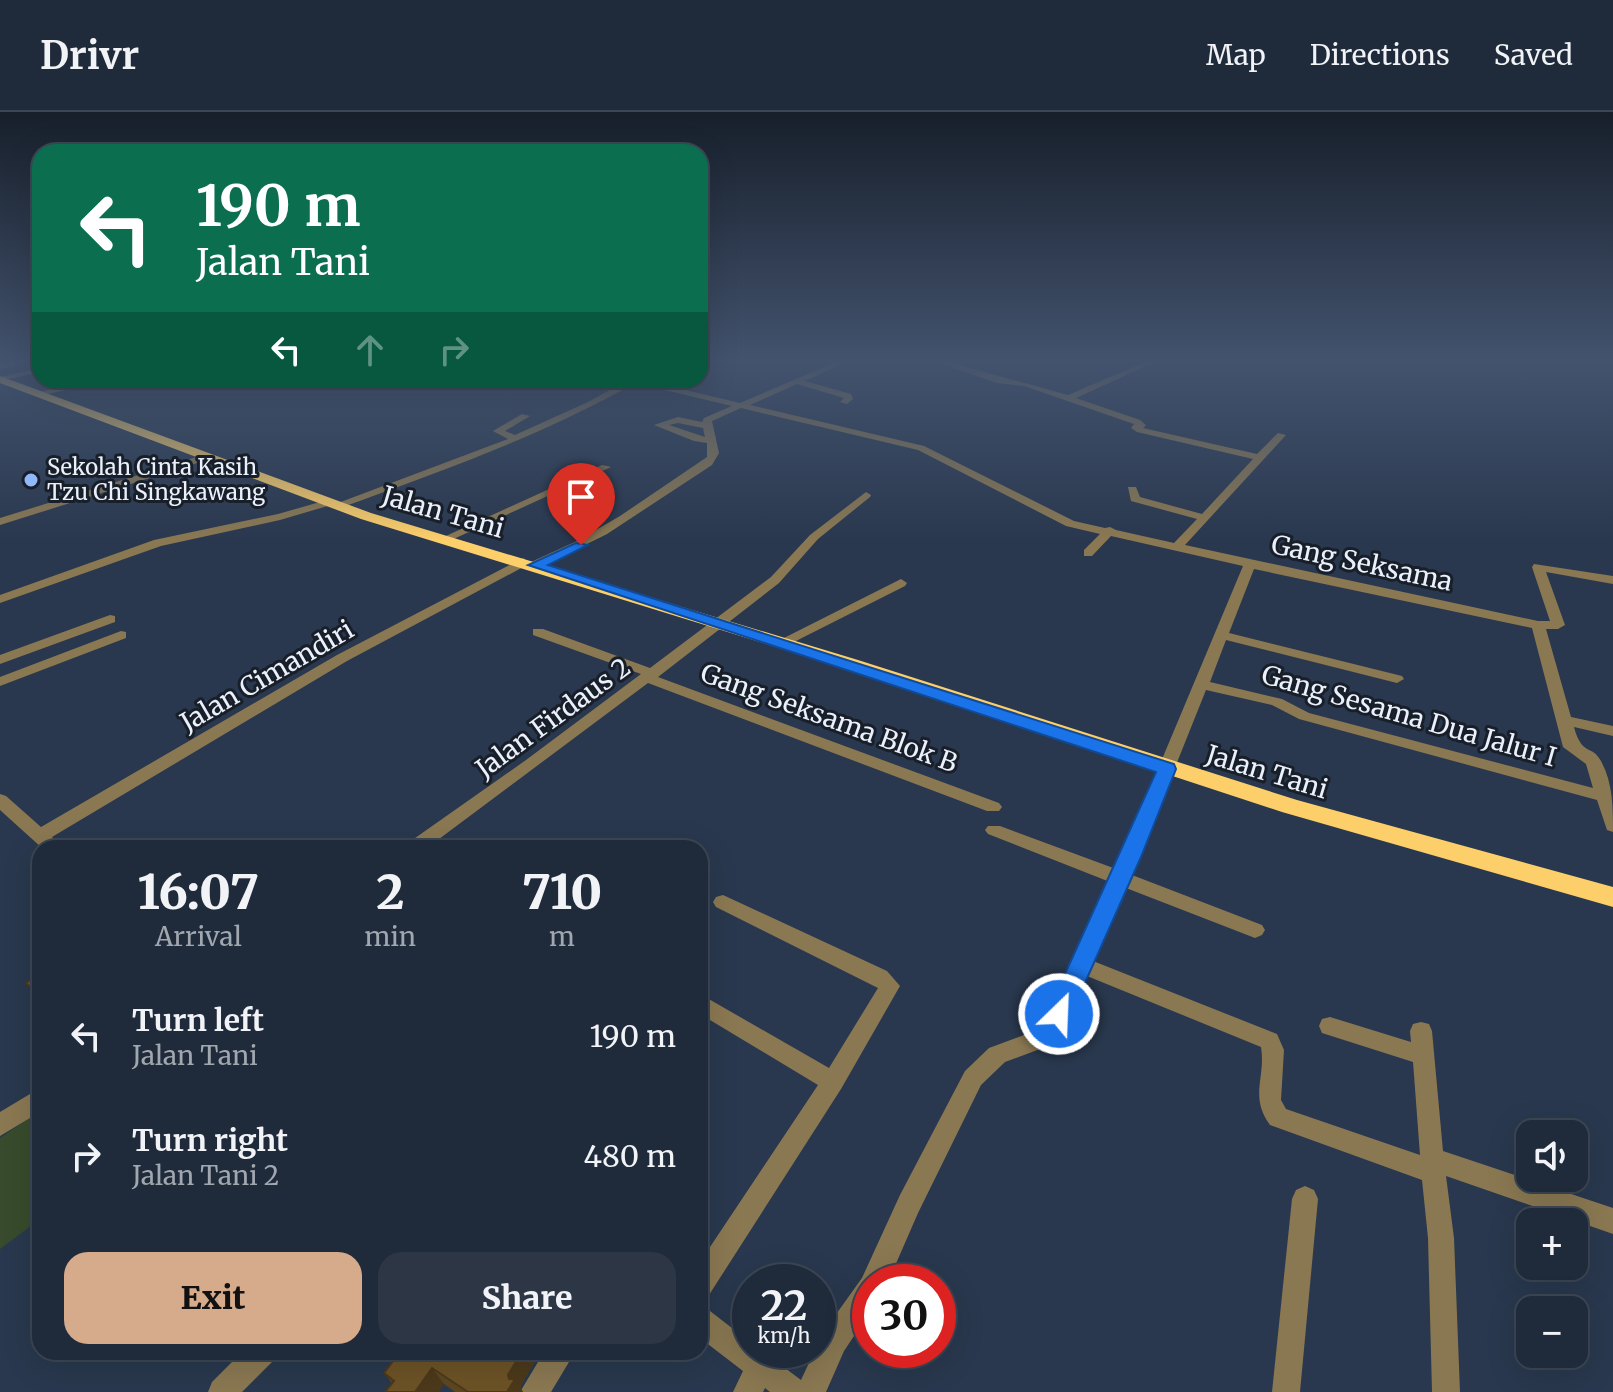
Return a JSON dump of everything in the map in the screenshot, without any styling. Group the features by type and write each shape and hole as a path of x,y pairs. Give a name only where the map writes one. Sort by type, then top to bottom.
{"highway":[{"name":"Jalan Tani","path":"115,422 332,505 717,622 1167,769 1411,842 1613,897"}],"street":[{"path":"514,422 498,430 516,439"},
{"path":"0,599 158,543 332,505 452,466 550,422"},
{"path":"671,422 659,425 712,441"},
{"path":"686,422 706,426"},
{"path":"706,426 709,422"},
{"path":"810,422 921,448 1063,521 1250,564"},
{"path":"1135,422 1139,423 1136,429 1260,458"},
{"path":"706,426 712,441"},
{"path":"1177,547 1281,435"},
{"name":"Jalan Cimandiri","path":"51,840 330,665 529,564 581,545 663,495 713,458 712,441"},
{"path":"0,522 206,457"},
{"path":"443,540 606,467"},
{"path":"1132,489 1133,498 1205,518"},
{"name":"Jalan Firdaus 2","path":"425,840 650,676 775,580 814,537 866,495"},
{"path":"1088,553 1110,530"},
{"name":"Gang Seksama","path":"882,1264 973,1078 997,1055 1047,1033 1121,880 1250,564 1538,625"},
{"path":"1613,580 1538,567 1558,625 1538,625 1549,673 1566,721 1571,747 1593,761 1613,826"},
{"path":"781,643 901,583"},
{"path":"0,660 110,619"},
{"name":"Gang Seksama Blok B","path":"538,632 993,807"},
{"path":"0,682 121,635"},
{"path":"1222,635 1397,679"},
{"name":"Gang Sesama Dua Jalur I","path":"1201,684 1277,702 1304,716 1603,796"},
{"path":"1566,721 1613,731"},
{"path":"0,800 43,840"},
{"path":"994,830 1255,930"},
{"path":"708,1274 889,992 886,980 723,902"},
{"path":"1081,965 1269,1041 1273,1051 1268,1101 1278,1117 1613,1221"},
{"path":"708,1008 833,1082"},
{"path":"1330,1026 1423,1056"},
{"path":"1421,1031 1441,1238 1446,1392"},
{"path":"0,1125 32,1104"},
{"path":"1286,1392 1305,1199"},
{"path":"811,1392 834,1341 852,1314"},
{"path":"708,1330 754,1380 793,1392"},
{"path":"222,1392 254,1360"},
{"path":"534,1392 556,1360"}],"green space":[{"path":"32,1116 32,1225 0,1249 0,1138"}],"building":[{"path":"394,1360 517,1360 508,1375 509,1379 515,1379 507,1392 468,1392 432,1368 415,1392 385,1392 394,1381 384,1373"}],"place":[{"name":"Sekolah Cinta Kasih Tzu Chi Singkawang","path":"31,480"}],"route":[{"path":"581,545 535,565 851,664 1167,769 1131,857 1059,1014"}]}
